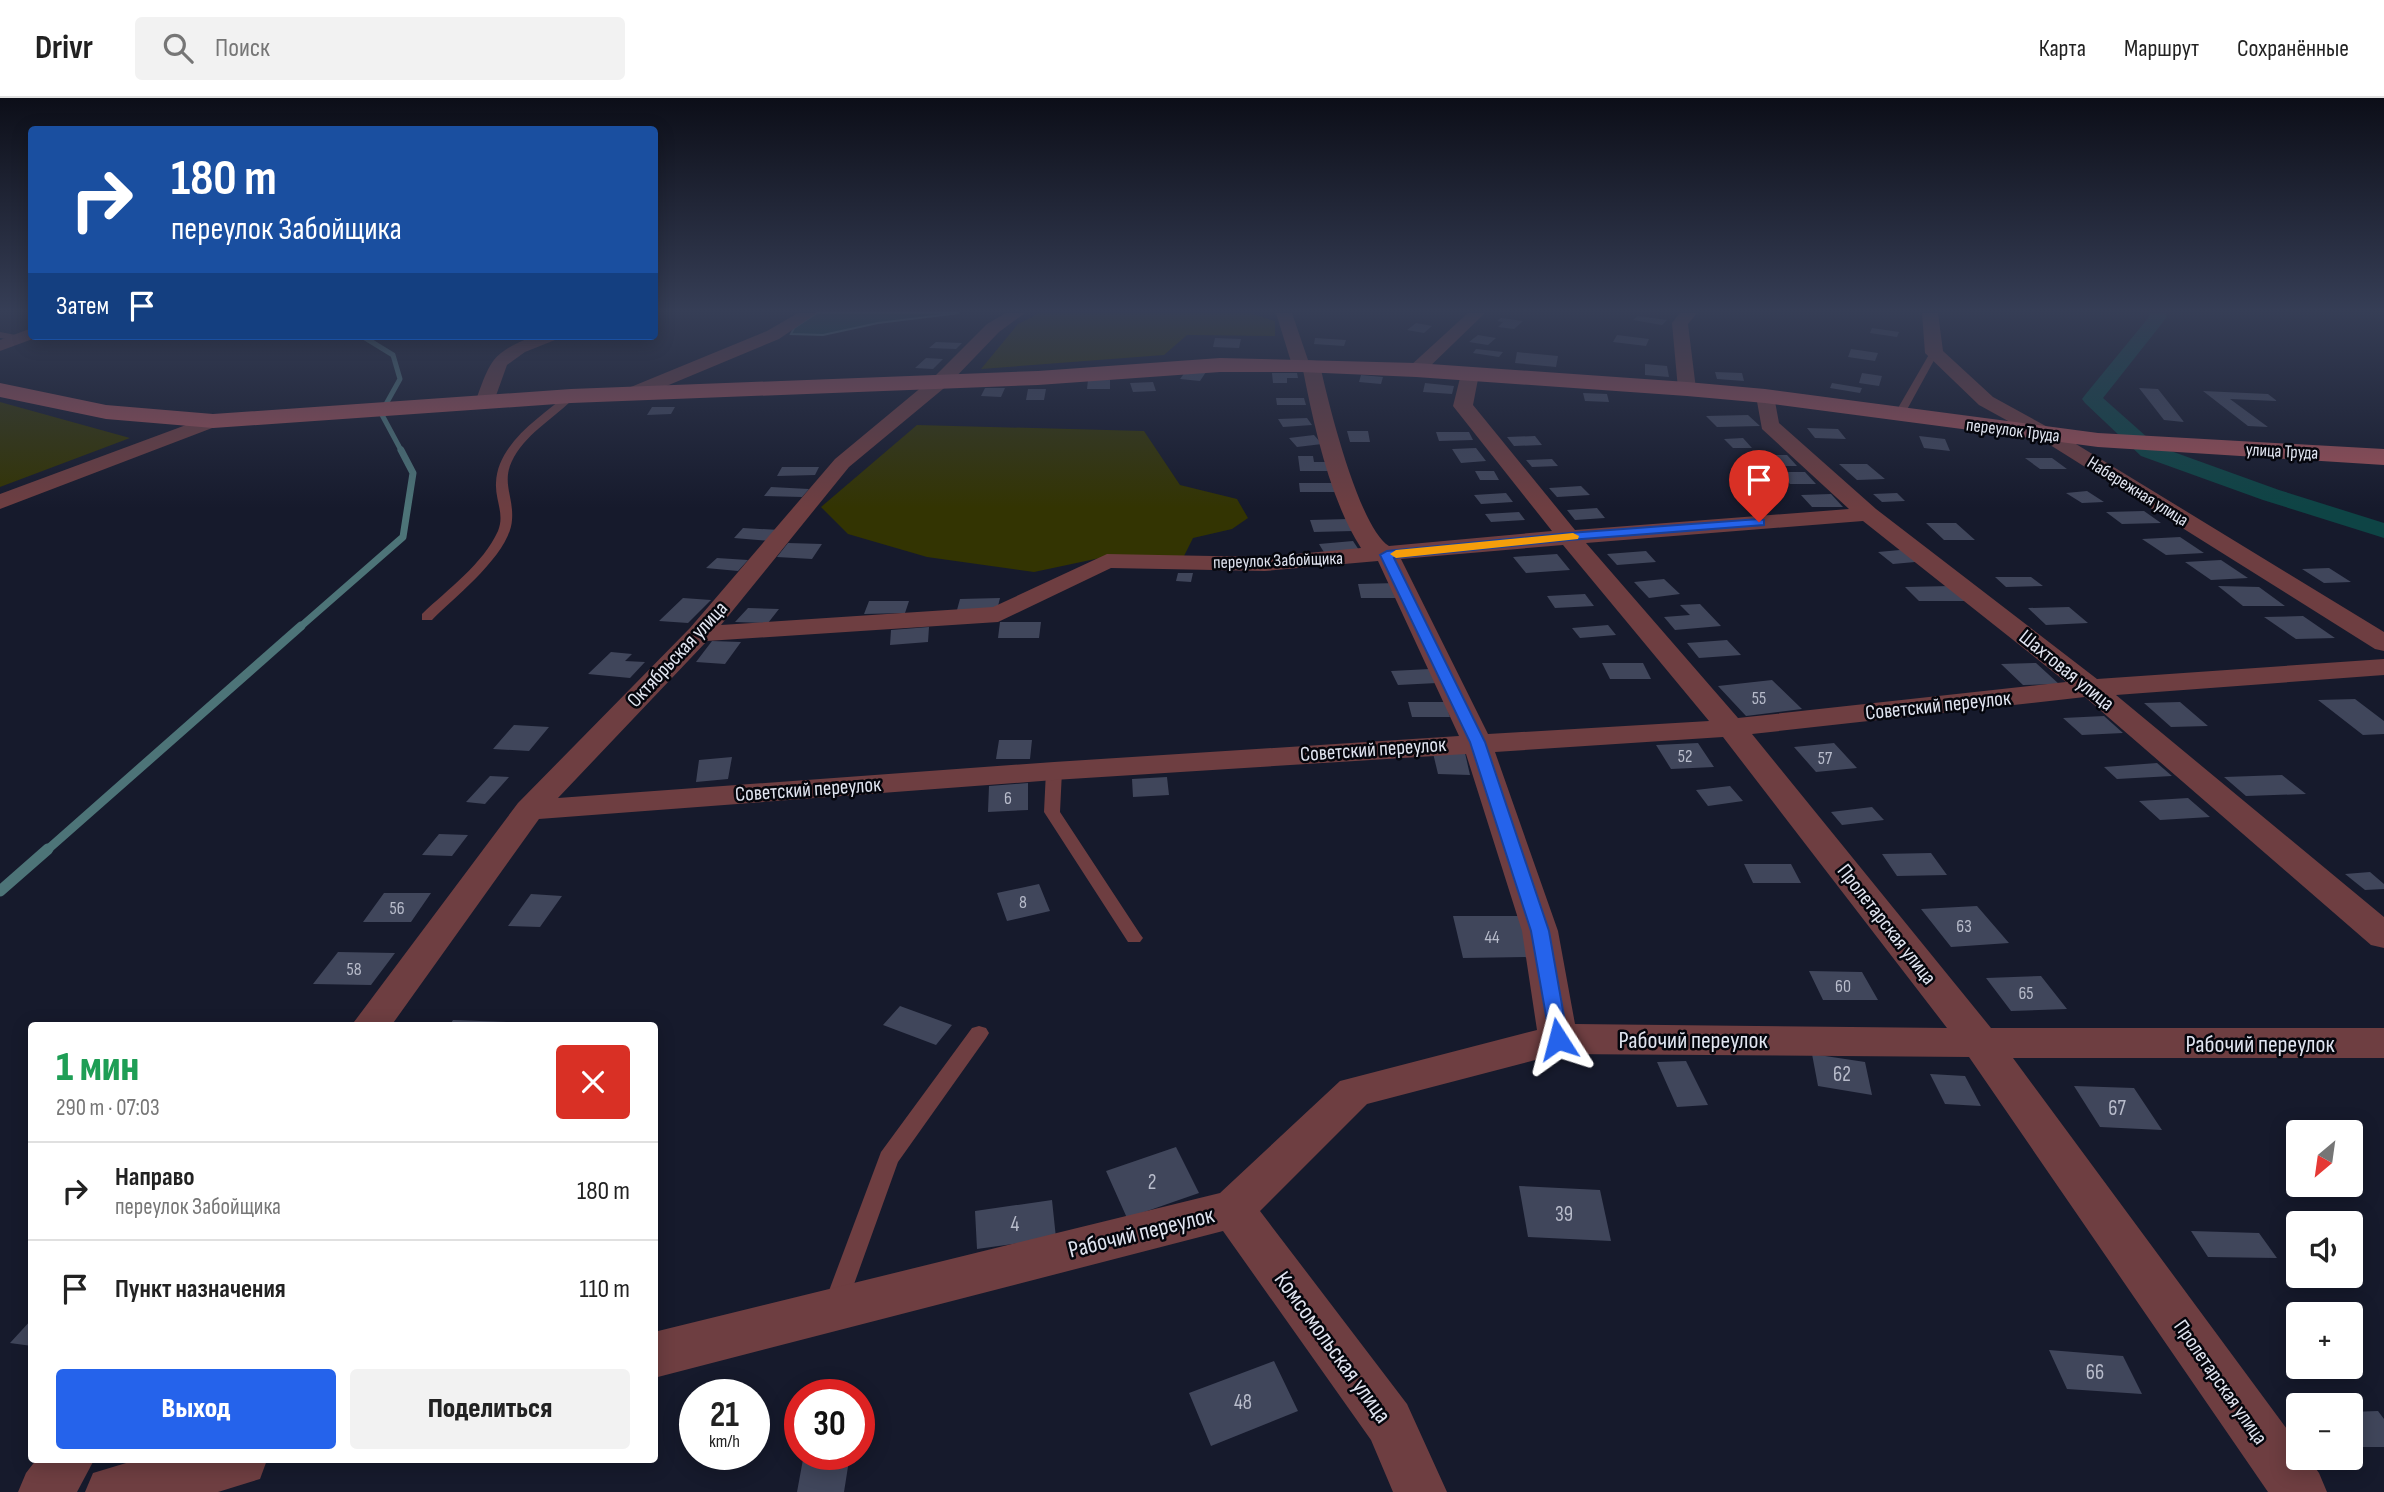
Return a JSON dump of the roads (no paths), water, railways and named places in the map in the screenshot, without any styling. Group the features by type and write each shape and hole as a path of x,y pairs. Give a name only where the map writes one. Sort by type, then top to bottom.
{"street":[{"path":"486,401 494,378"},
{"path":"633,393 669,378"},
{"name":"переулок Труда","path":"0,390 76,410 117,416 159,421 214,421 571,396 1035,378"},
{"path":"1310,378 1324,428 1359,523 1371,545 1387,555 1477,742 1540,931 1558,1039"},
{"name":"Пролетарская улица","path":"1469,378 1463,406 1569,537 1731,728 1980,1042 2300,1492"},
{"name":"переулок Труда","path":"1529,378 1765,396 2046,435 2179,445"},
{"path":"1686,378 1687,389"},
{"name":"Набережная улица","path":"1961,378 1986,401 2046,435 2384,643"},
{"name":"Октябрьская улица","path":"373,1022 529,810 699,634 842,464 942,380"},
{"name":"Шахтовая улица","path":"1765,396 1769,425 1868,514 2091,688 2384,936"},
{"path":"0,502 214,421"},
{"name":"улица Труда","path":"2179,445 2384,457"},
{"name":"переулок Забойщика","path":"699,634 998,614 1107,561 1265,564 1868,514"},
{"name":"Советский переулок","path":"529,810 1477,742 1731,728 2091,688 2384,667"},
{"name":"Рабочий переулок","path":"658,1354 1233,1209 1354,1092 1558,1039 2384,1044"},
{"name":"Комсомольская улица","path":"1233,1209 1389,1422 1420,1492"},
{"path":"46,1492 66,1463"},
{"path":"112,1492 229,1463"}],"lane":[{"path":"1899,415 1920,378"},
{"path":"427,617 487,555 505,527 506,505 501,484 506,464 517,444 571,396"},
{"path":"1054,771 1052,812 1133,938"},
{"path":"834,1310 889,1158 979,1033"}],"waterway":[{"path":"400,378 381,413 402,452"},
{"path":"2109,378 2092,399 2149,451 2271,495 2384,531"},
{"path":"299,628 403,537 413,473 401,450"},
{"path":"46,851 301,626"},
{"path":"0,891 48,849"}]}
